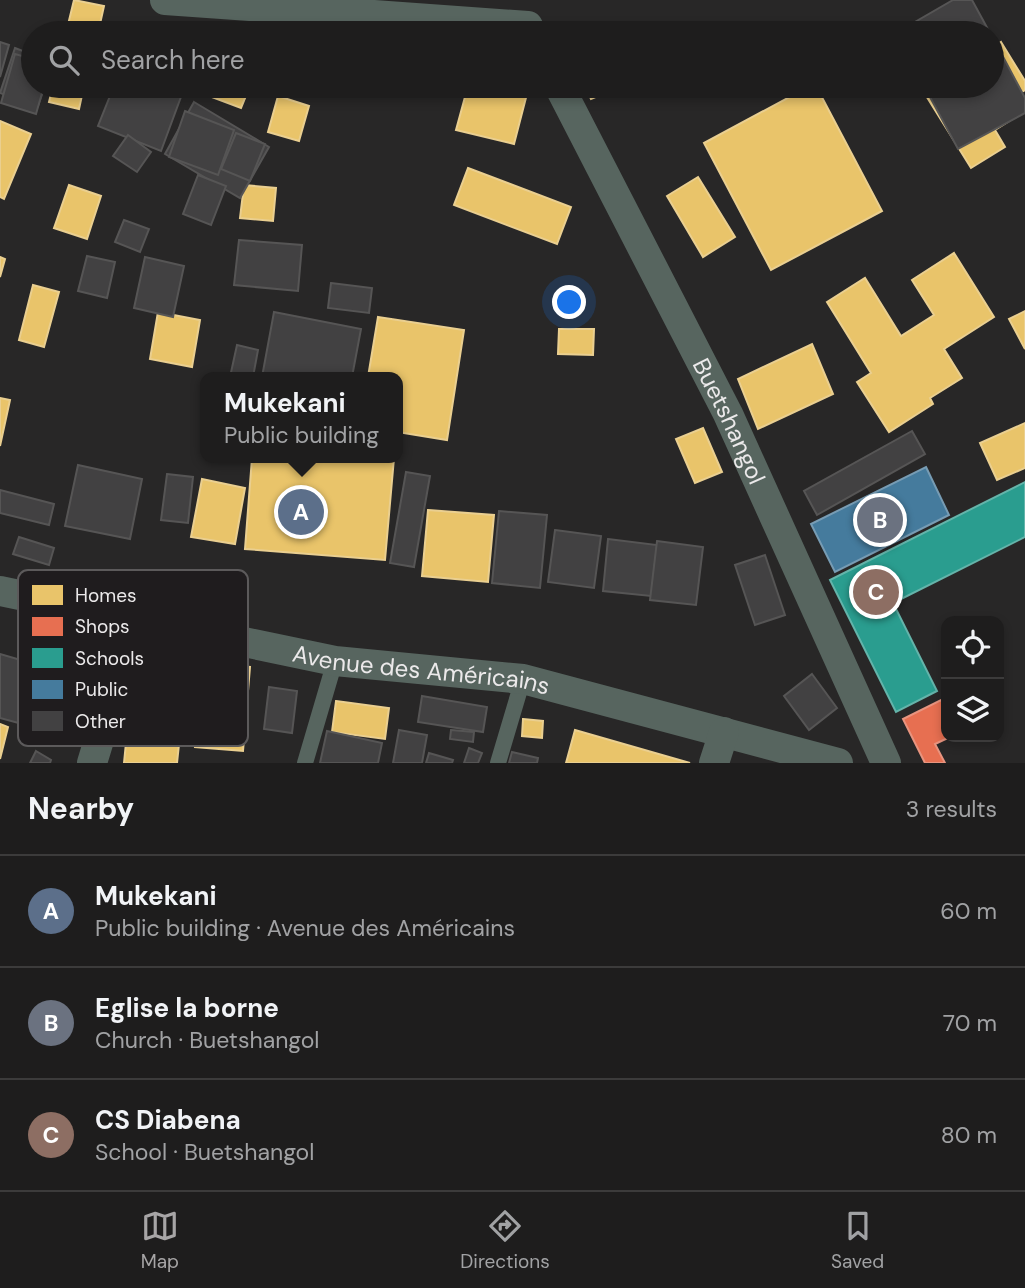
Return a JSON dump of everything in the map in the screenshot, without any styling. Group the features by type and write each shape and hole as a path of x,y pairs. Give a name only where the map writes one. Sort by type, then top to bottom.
{"street":[{"path":"165,0 434,18 525,20"},
{"path":"434,18 480,0"},
{"name":"Buetshangol","path":"565,98 728,414 886,763"},
{"name":"Avenue des Américains","path":"0,591 18,595"},
{"name":"Avenue des Américains","path":"248,643 335,662 523,679 838,763"},
{"path":"714,763 724,732"},
{"path":"92,763 97,746"}],"lane":[{"path":"306,763 335,662"},
{"path":"498,763 523,679"}],"building: Homes":[{"path":"74,0 104,6 101,21 69,21"},
{"path":"1004,47 1025,81 1025,90 1013,97 1022,113 995,130 1005,147 971,168 927,98 1004,98"},
{"path":"50,98 81,98 79,109 49,102"},
{"path":"119,98 172,98 155,139 109,119"},
{"path":"215,98 245,98 241,108"},
{"path":"277,98 309,106 299,141 268,132"},
{"path":"465,98 526,98 514,144 456,130"},
{"path":"788,98 822,98 882,211 771,270 704,143"},
{"path":"0,121 31,134 4,199 0,197"},
{"path":"468,168 571,207 557,244 454,205"},
{"path":"698,177 735,237 703,257 667,196"},
{"path":"69,185 101,196 87,239 54,228"},
{"path":"244,185 276,188 273,221 240,218"},
{"path":"954,253 994,317 944,349 962,378 930,398 933,404 889,432 857,382 871,373 827,302 865,278 901,336 934,315 912,280"},
{"path":"0,257 5,259 0,277"},
{"path":"33,285 59,292 44,347 19,340"},
{"path":"1025,311 1025,349 1009,319"},
{"path":"158,312 200,320 192,367 150,359"},
{"path":"378,317 464,330 447,440 403,433 403,372 369,372"},
{"path":"559,329 594,329 593,355 558,354"},
{"path":"812,344 833,394 758,429 738,379"},
{"path":"0,398 10,400 0,446"},
{"path":"1025,423 1025,468 997,480 980,443"},
{"path":"703,428 722,472 695,483 676,439"},
{"path":"252,463 394,463 385,560 245,549"},
{"path":"202,479 245,488 235,544 191,537"},
{"path":"428,510 494,515 488,582 422,576"},
{"path":"336,701 389,708 385,739 332,732"},
{"path":"523,719 543,721 542,738 522,736"},
{"path":"0,724 8,727 0,759"},
{"path":"575,730 690,763 566,763"},
{"path":"126,746 179,746 177,763 124,763"},
{"path":"195,746 243,746 243,751"}],"building: Shops":[{"path":"941,700 941,741 935,744 945,763 925,763 903,719"}],"building: Schools":[{"path":"1025,482 1025,537 893,603 937,691 896,712 830,580"}],"building: Public":[{"path":"926,467 949,515 835,572 811,524"}],"building: Other":[{"path":"273,0 295,0 294,21 273,21"},
{"path":"953,0 972,0 983,21 917,21"},
{"path":"0,42 9,45 0,77"},
{"path":"15,48 21,50 21,98 41,98 38,106 0,93"},
{"path":"15,54 21,56 21,98 41,98 36,114 1,103"},
{"path":"1004,59 1025,98 1025,113 958,149 930,98 1004,98"},
{"path":"109,98 181,98 161,151 98,126"},
{"path":"194,102 269,147 240,198 165,154"},
{"path":"185,111 234,130 218,175 169,157"},
{"path":"236,133 265,144 250,181 221,169"},
{"path":"128,135 151,152 137,172 113,156"},
{"path":"198,175 226,186 211,225 183,214"},
{"path":"124,220 149,229 140,252 115,242"},
{"path":"239,240 302,245 298,291 234,285"},
{"path":"87,256 115,262 107,298 78,291"},
{"path":"145,257 184,266 173,317 134,308"},
{"path":"331,283 372,288 369,313 328,308"},
{"path":"274,312 361,329 353,372 263,372"},
{"path":"237,345 258,350 254,372 231,372"},
{"path":"912,431 925,454 817,515 804,491"},
{"path":"78,465 142,479 130,539 65,526"},
{"path":"406,472 430,476 414,567 390,563"},
{"path":"167,474 193,477 188,523 161,520"},
{"path":"0,490 54,504 49,525 0,513"},
{"path":"499,511 547,515 540,588 492,583"},
{"path":"555,530 601,536 594,588 548,582"},
{"path":"19,537 54,548 49,565 13,554"},
{"path":"608,539 657,545 651,596 603,591"},
{"path":"657,541 703,547 696,605 650,600"},
{"path":"765,555 785,615 755,625 735,565"},
{"path":"0,654 18,659 18,723 0,718"},
{"path":"812,674 837,708 809,730 784,696"},
{"path":"269,687 297,691 292,733 264,729"},
{"path":"422,696 487,707 483,732 418,722"},
{"path":"399,730 427,735 422,763 393,763"},
{"path":"451,730 474,732 473,742 450,739"},
{"path":"327,731 382,743 378,763 320,763"},
{"path":"469,748 482,753 478,763 464,763"},
{"path":"36,751 51,760 50,763 30,763"},
{"path":"512,752 538,758 537,763 509,763"},
{"path":"429,753 453,760 452,763 426,763"}],"place":[{"name":"Mukekani","path":"301,512"},
{"name":"Eglise la borne","path":"880,520"},
{"name":"CS Diabena","path":"876,592"}]}
